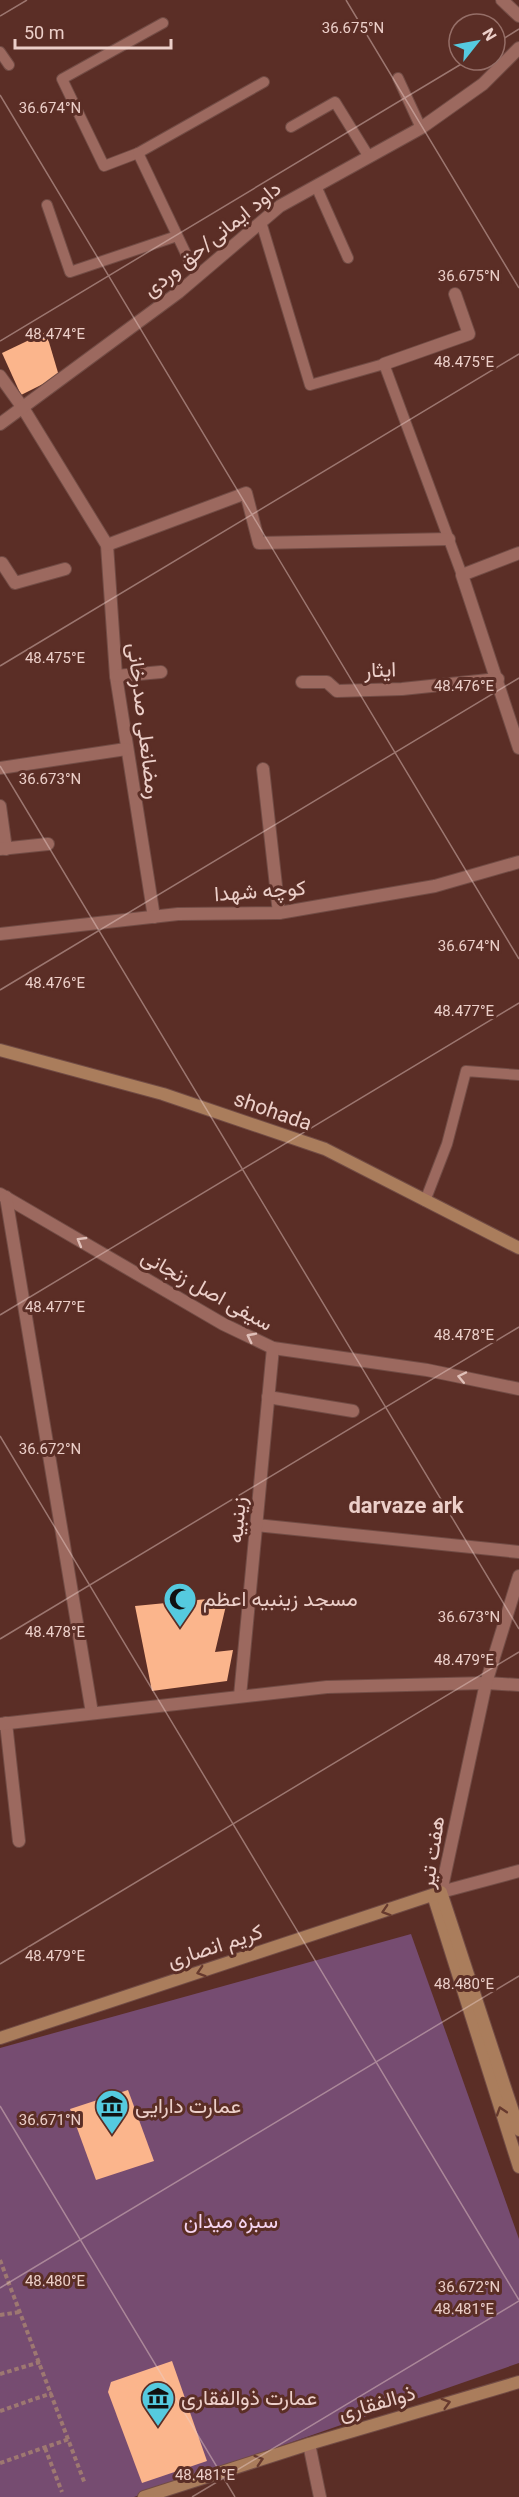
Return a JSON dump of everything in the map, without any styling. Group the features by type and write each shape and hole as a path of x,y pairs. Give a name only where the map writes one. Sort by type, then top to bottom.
{"main road":[{"name":"shohada","path":"0,1050 163,1094 325,1149 519,1248"},
{"name":"کریم انصاری","path":"0,2038 437,1894"},
{"name":"هفت تیر","path":"437,1894 519,2130"},
{"path":"437,1894 519,2166"},
{"name":"ذوالفقاری","path":"144,2497 309,2444 519,2382"}],"street":[{"path":"502,0 519,16"},
{"name":"داود ایمانی/حق وردی","path":"0,424 197,277 280,206 421,128 483,84 519,48"},
{"path":"384,364 469,334 455,294"},
{"name":"رمضانعلی صدرخانی","path":"0,376 23,408 107,545 116,676 154,917"},
{"path":"107,545 246,493 260,543 448,539"},
{"path":"519,553 462,575 519,748"},
{"path":"0,564 2,563 15,583 65,569"},
{"path":"116,676 161,672"},
{"name":"ایثار","path":"302,682 327,682 337,692 402,689 498,679"},
{"path":"0,768 126,748"},
{"path":"263,770 279,914"},
{"path":"0,806 3,849 48,844"},
{"name":"کوچه شهدا","path":"0,934 178,914 279,914 435,886 519,862"},
{"path":"3,1195 92,1713"},
{"name":"سیفی اصل زنجانی","path":"3,1195 223,1323 273,1348 427,1370 519,1389"},
{"name":"زینبیه","path":"240,1696 273,1348"},
{"path":"268,1397 353,1411"},
{"path":"256,1525 519,1552"},
{"name":"هفت تیر","path":"437,1894 486,1683 519,1576"},
{"path":"19,1841 3,1723 327,1687 486,1683 519,1686"},
{"path":"437,1894 519,1871"},
{"path":"309,2444 320,2497"}],"lane":[{"path":"163,23 62,79 104,166 138,153 264,82"},
{"path":"0,52 9,65"},
{"path":"398,78 421,128"},
{"path":"291,127 334,102 369,157"},
{"path":"138,153 197,277"},
{"path":"316,186 348,258"},
{"path":"47,205 70,272 177,236"},
{"path":"261,222 310,385 384,364 462,575"},
{"path":"425,1201 447,1144 466,1071 519,1075"}],"path":[{"path":"0,2260 85,2484"},
{"path":"0,2315 20,2312"},
{"path":"0,2374 40,2362"},
{"path":"0,2411 52,2394"},
{"path":"0,2463 69,2439"},
{"path":"45,2447 62,2492"}],"green space":[{"name":"سبزه میدان","path":"411,1934 519,2239 519,2363 134,2497 0,2497 0,2048"}],"building":[{"path":"46,332 59,376 21,395 2,353"},
{"name":"مسجد زینبیه اعظم","path":"228,1597 215,1652 233,1650 227,1681 152,1691 135,1606"},
{"name":"عمارت دارایی","path":"128,2090 154,2161 96,2180 70,2109"},
{"name":"عمارت ذوالفقاری","path":"172,2361 207,2461 142,2483 108,2392 111,2382"}],"place":[{"name":"مسجد زینبیه اعظم","path":"180,1628"},
{"name":"عمارت دارایی","path":"112,2135"},
{"name":"عمارت ذوالفقاری","path":"158,2427"}],"district":[{"name":"darvaze ark","path":"406,1505"}]}
